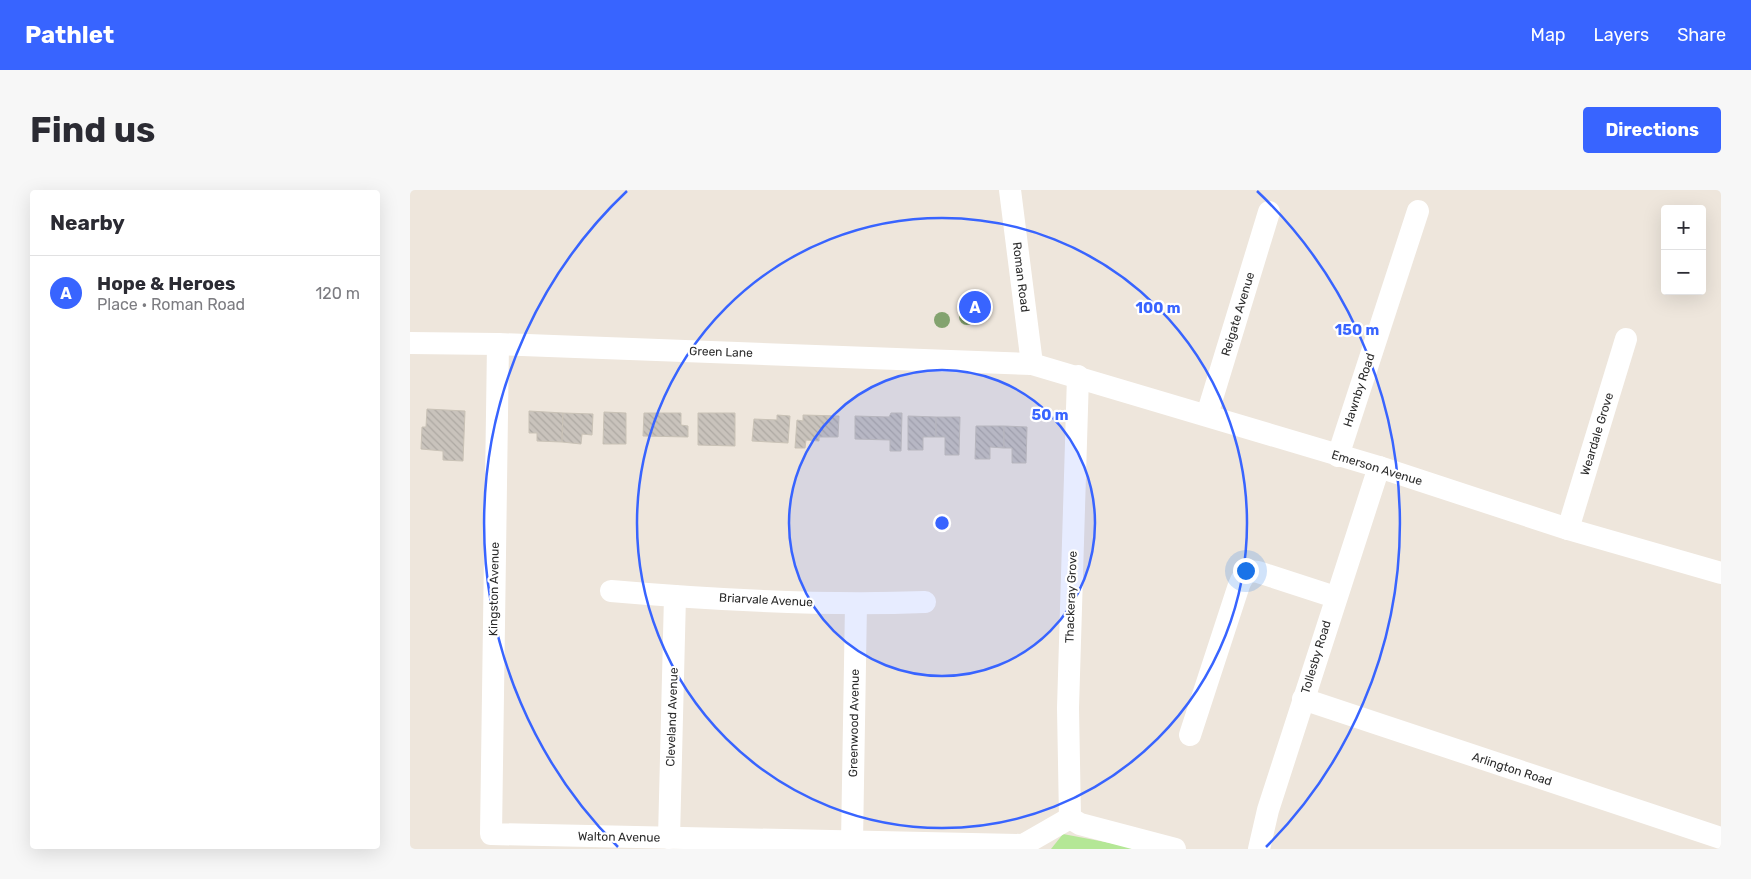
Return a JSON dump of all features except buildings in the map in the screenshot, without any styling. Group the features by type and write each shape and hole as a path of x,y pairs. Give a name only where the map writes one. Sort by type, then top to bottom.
{"street":[{"name":"Roman Road","path":"1010,190 1032,364"},
{"name":"Hawnby Road","path":"1338,456 1418,211"},
{"name":"Reigate Avenue","path":"1207,415 1270,212"},
{"name":"Weardale Grove","path":"1568,529 1626,338"},
{"name":"Green Lane","path":"410,343 498,344 1032,364"},
{"name":"Kingston Avenue","path":"490,834 498,344"},
{"name":"Emerson Avenue","path":"1032,364 1078,376 1379,467 1568,529 1721,573"},
{"name":"Thackeray Grove","path":"1070,818 1068,708 1078,376"},
{"name":"Tollesby Road","path":"1259,849 1268,810 1335,597 1379,467"},
{"path":"1190,735 1239,585 1246,573 1252,570 1335,597"},
{"name":"Briarvale Avenue","path":"611,591 676,596 856,604 925,602"},
{"name":"Cleveland Avenue","path":"669,838 676,596"},
{"name":"Greenwood Avenue","path":"852,842 856,604"},
{"name":"Arlington Road","path":"1303,699 1721,838"},
{"name":"Walton Avenue","path":"490,834 1023,846 1070,818"},
{"path":"1070,818 1080,824 1175,849"}],"green space":[{"path":"1063,834 1142,849 1051,849"}],"place":[{"name":"Hope & Heroes","path":"975,307"}]}
